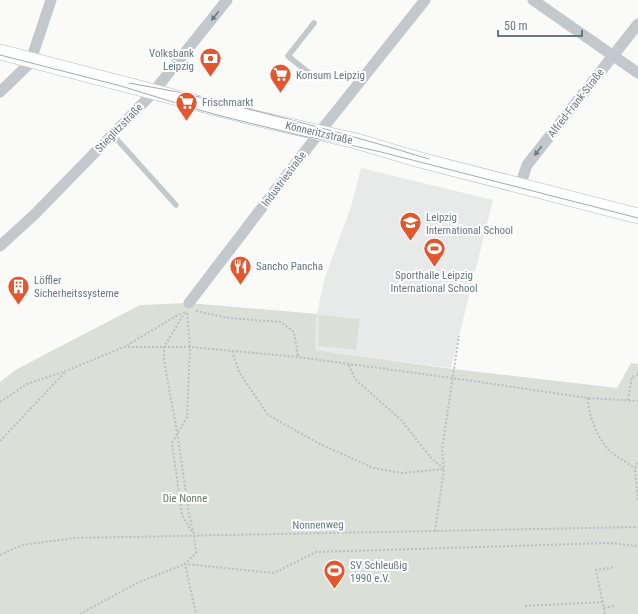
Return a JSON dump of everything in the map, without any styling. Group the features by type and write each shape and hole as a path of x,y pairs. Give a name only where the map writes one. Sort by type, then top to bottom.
{"main road":[{"name":"Könneritzstraße","path":"0,52 154,92 356,141 420,160 638,216"}],"street":[{"path":"0,92 31,60 51,0"},
{"name":"Stieglitzstraße","path":"0,246 34,215 113,136 154,92 227,0"},
{"name":"Industriestraße","path":"188,306 319,133 425,0"},
{"path":"533,0 638,73"},
{"name":"Alfred-Frank-Straße","path":"520,186 527,165 638,24"}],"lane":[{"path":"309,73 288,56 314,23"},
{"path":"113,136 176,205"}],"path":[{"path":"80,614 137,583 185,564 196,553 164,361 164,347 188,306"},
{"path":"188,306 190,347 186,417 172,443 182,515 194,535"},
{"path":"0,402 27,384 66,371 124,347 188,306 229,318 281,322 294,332 298,357"},
{"path":"435,531 444,469 442,448 459,336"},
{"path":"124,347 190,347 298,357 588,398 638,401"},
{"path":"232,351 239,372 268,415 318,443 373,468 402,473 444,469"},
{"path":"349,365 354,379 400,420 432,459 444,469"},
{"path":"0,441 66,371"},
{"path":"628,400 632,377 638,374"},
{"path":"588,398 588,406 594,429 611,452 635,468"},
{"path":"638,463 635,468 638,502"},
{"name":"Nonnenweg","path":"0,555 22,545 74,538 638,527"},
{"path":"185,564 274,573 316,552 609,543 638,546"},
{"path":"185,564 196,614"},
{"path":"605,614 596,570 614,567"},
{"path":"524,606 603,602"},
{"path":"604,608 614,606"}],"shaded area":[{"name":"Leipzig International School","path":"361,168 493,200 451,368 315,350 317,314 324,280 351,207"}],"green space":[{"name":"Die Nonne","path":"189,303 317,314 315,350 453,369 617,388 631,363 638,364 638,614 0,614 0,382 17,369 140,305"},
{"path":"319,315 360,319 356,350 318,346"}],"tram line":[{"path":"0,55 121,86 229,118 303,136 381,152 638,218"},
{"path":"129,83 183,93 251,110 341,133 429,159"}],"place":[{"name":"Volksbank Leipzig","path":"210,78"},
{"name":"Konsum Leipzig","path":"281,94"},
{"name":"Frischmarkt","path":"186,122"},
{"name":"Leipzig International School","path":"410,242"},
{"name":"Sporthalle Leipzig International School","path":"434,268"},
{"name":"Sancho Pancha","path":"241,286"},
{"name":"Löffler Sicherheitssysteme","path":"19,306"},
{"name":"SV Schleußig 1990 e.V.","path":"335,590"}]}
